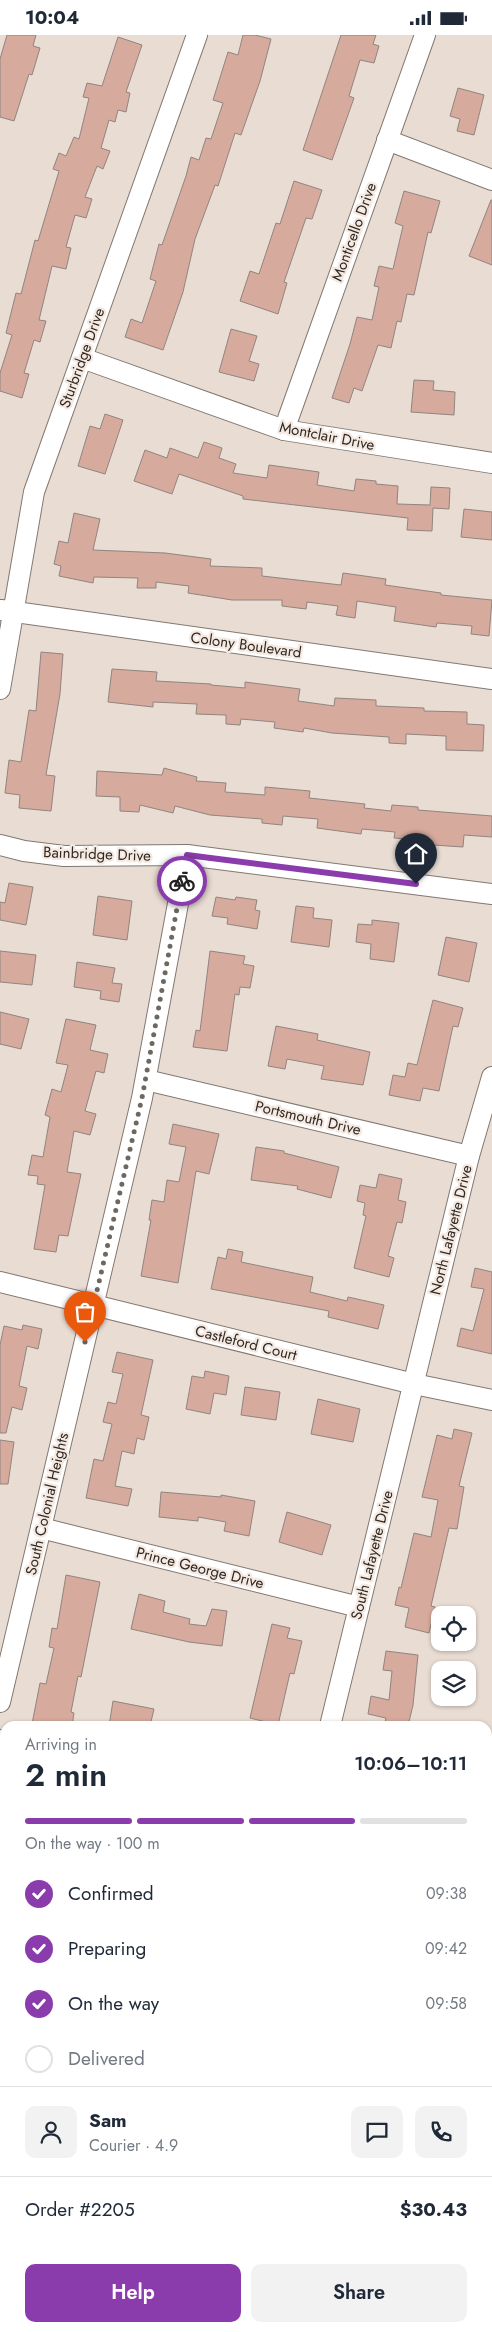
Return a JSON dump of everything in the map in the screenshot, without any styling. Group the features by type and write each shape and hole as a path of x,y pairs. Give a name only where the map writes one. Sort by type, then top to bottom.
{"street":[{"name":"Sturbridge Drive","path":"0,689 6,611 34,491 197,35"},
{"name":"Monticello Drive","path":"284,430 425,35"},
{"path":"387,140 492,180"},
{"name":"Montclair Drive","path":"82,358 284,430 492,463"},
{"name":"Colony Boulevard","path":"6,611 492,679"},
{"name":"Bainbridge Drive","path":"0,845 24,851 64,856 187,855 492,893"},
{"name":"South Colonial Heights","path":"0,1703 146,1080 187,855"},
{"name":"North Lafayette Drive","path":"414,1384 470,1156 492,1077"},
{"name":"Portsmouth Drive","path":"146,1080 470,1156"},
{"name":"Castleford Court","path":"0,1282 414,1384 492,1400"},
{"name":"South Lafayette Drive","path":"331,1721 414,1384"},
{"name":"Prince George Drive","path":"41,1528 359,1607"}],"building":[{"path":"7,35 36,35 33,46 40,48 32,75 29,74 14,121 0,117 0,59"},
{"path":"243,35 255,35 271,39 260,81 241,135 235,133 218,186 215,185 195,239 183,292 163,350 125,337 131,319 142,323 156,281 150,279 159,244 162,245 191,157 199,160 206,138 211,139 223,103 213,100 228,52 238,55"},
{"path":"341,35 376,35 373,44 379,46 374,63 360,60 349,96 354,98 332,160 303,150"},
{"path":"118,37 142,45 126,92 130,93 126,112 118,110 115,122 109,120 101,148 110,151 103,169 97,166 85,197 92,199 86,218 75,215 66,247 71,248 66,269 52,266 39,320 46,321 40,342 34,340 24,373 29,374 22,398 0,391 0,373 12,335 6,333 16,293 21,294 35,240 38,241 59,171 53,169 59,153 66,156 74,137 79,139 89,98 83,97 87,83 102,86"},
{"path":"458,88 484,95 474,135 457,131 460,119 450,116"},
{"path":"294,181 322,190 312,219 306,218 284,282 287,283 278,314 240,301 250,271 259,274 276,223 280,224"},
{"path":"404,191 440,201 431,233 428,232 414,295 407,294 401,322 397,321 391,348 378,345 362,391 354,388 349,403 332,398 357,317 372,320 379,287 374,286 379,266 393,269 403,226 395,223"},
{"path":"492,200 492,265 469,256"},
{"path":"231,329 257,336 249,361 259,364 254,381 219,372"},
{"path":"414,380 434,381 433,390 455,392 454,415 411,412"},
{"path":"105,414 123,420 105,474 78,466 90,426 100,429"},
{"path":"204,442 222,448 219,458 236,464 233,473 267,478 269,465 319,472 317,485 354,491 356,479 376,481 376,484 398,486 397,504 430,505 431,487 450,488 449,509 433,508 432,531 407,530 408,518 243,499 243,496 179,474 172,494 134,481 145,450 167,458 170,448 198,458"},
{"path":"464,509 492,512 492,540 461,537"},
{"path":"74,513 100,519 93,550 165,553 211,559 210,566 262,568 262,576 341,585 343,573 386,579 385,585 441,593 441,595 492,600 489,636 471,634 472,626 437,623 436,627 394,621 396,607 357,601 355,618 336,615 338,606 307,602 306,609 282,606 282,600 232,600 188,593 189,586 156,582 156,588 137,588 138,578 94,577 93,583 59,576 61,566 54,564 59,541 68,543"},
{"path":"41,652 63,654 60,694 46,775 55,776 51,811 19,808 20,795 5,793 9,760 21,762 29,710 36,711"},
{"path":"112,669 157,672 156,681 245,688 245,682 300,689 298,701 334,706 335,698 376,700 376,706 424,708 424,711 467,712 467,724 484,725 483,751 446,750 446,736 406,734 406,744 389,743 389,737 332,733 304,728 303,732 274,728 275,722 241,719 240,725 226,724 226,715 196,714 197,704 153,702 153,707 108,702"},
{"path":"164,768 197,777 196,781 226,783 225,792 265,795 265,787 310,791 309,798 365,804 364,808 391,811 392,805 418,807 418,810 492,816 492,837 464,835 463,847 433,845 433,841 394,838 395,832 362,829 361,834 317,828 318,819 283,816 282,825 262,823 262,819 210,815 175,806 173,813 140,805 139,812 120,811 120,797 96,796 97,771 162,775"},
{"path":"9,883 33,887 26,925 0,920 0,902 5,903"},
{"path":"98,896 132,901 127,940 93,935"},
{"path":"216,897 235,900 236,897 257,900 255,910 260,911 257,929 227,924 228,918 212,916"},
{"path":"296,906 314,908 313,918 332,920 329,947 291,942"},
{"path":"372,920 399,923 394,962 370,959 371,944 356,942 358,924 372,925"},
{"path":"446,937 477,943 469,982 438,975"},
{"path":"0,951 36,955 32,985 0,982"},
{"path":"210,951 245,956 243,964 254,966 250,988 240,987 239,995 235,994 227,1051 193,1047 196,1030 200,1031"},
{"path":"77,962 115,968 112,983 122,984 119,1002 100,999 101,991 74,987"},
{"path":"433,1000 463,1008 458,1027 453,1026 439,1091 423,1088 420,1101 389,1095 393,1075 405,1077 408,1063 417,1065"},
{"path":"0,1012 29,1019 21,1049 0,1044"},
{"path":"66,1019 96,1025 90,1050 108,1054 104,1073 96,1071 85,1111 96,1114 90,1135 74,1131 67,1172 81,1174 68,1236 59,1235 56,1252 34,1249 45,1185 37,1184 38,1176 28,1175 32,1155 43,1157 50,1117 45,1115 52,1089 61,1092 68,1065 56,1063"},
{"path":"276,1026 318,1034 317,1040 370,1052 363,1085 321,1079 324,1066 287,1059 285,1069 268,1066"},
{"path":"173,1124 219,1134 209,1174 196,1171 178,1283 141,1276 151,1220 149,1220 152,1200 164,1202 167,1180 179,1182 186,1147 169,1144"},
{"path":"256,1147 284,1151 284,1153 339,1167 331,1198 297,1189 298,1186 251,1180"},
{"path":"379,1174 402,1179 398,1200 406,1202 402,1223 397,1222 388,1256 394,1258 389,1277 354,1268 366,1216 363,1215 365,1203 357,1201 360,1185 376,1188"},
{"path":"228,1249 243,1252 241,1262 313,1277 310,1292 347,1301 348,1297 384,1305 378,1329 328,1317 329,1311 211,1289 218,1257 226,1259"},
{"path":"475,1268 492,1272 492,1354 457,1346 461,1328 473,1331 484,1289 471,1287"},
{"path":"23,1325 42,1329 38,1349 27,1346 19,1386 27,1388 22,1410 12,1407 6,1433 0,1433 0,1345 4,1326 22,1330"},
{"path":"117,1352 153,1360 141,1415 149,1417 144,1440 137,1438 134,1454 122,1451 115,1486 132,1489 128,1506 86,1498 94,1459 103,1461 112,1424 103,1422 108,1402 116,1404 123,1374 112,1372"},
{"path":"205,1371 229,1376 226,1395 214,1393 210,1414 186,1409 192,1376 204,1378"},
{"path":"245,1387 280,1392 276,1420 241,1415"},
{"path":"318,1399 360,1409 353,1442 311,1434"},
{"path":"454,1429 472,1433 459,1486 464,1487 457,1529 449,1528 431,1606 429,1633 405,1627 409,1608 395,1605 414,1533 431,1537 438,1500 422,1497 437,1435 452,1439"},
{"path":"0,1440 14,1442 8,1484 0,1484"},
{"path":"161,1492 221,1497 221,1495 255,1501 249,1536 224,1531 226,1522 198,1517 198,1521 159,1517"},
{"path":"287,1512 331,1525 322,1555 279,1542"},
{"path":"66,1575 100,1582 81,1677 78,1676 71,1712 74,1713 73,1721 33,1721 40,1683 46,1684 54,1648 49,1647 52,1628 57,1629"},
{"path":"139,1594 165,1601 163,1612 190,1619 189,1624 206,1626 212,1609 227,1611 222,1646 189,1642 131,1629"},
{"path":"272,1624 290,1628 287,1638 302,1641 294,1674 290,1673 279,1721 262,1721 250,1718"},
{"path":"386,1651 418,1655 413,1705 409,1721 385,1721 386,1718 368,1714 371,1696 389,1700 392,1671 383,1670"},
{"path":"113,1701 154,1709 151,1721 110,1721"}],"way so far":[{"path":"85,1342 142,1098 182,881"}],"route":[{"path":"182,881 187,855 416,884"}]}
